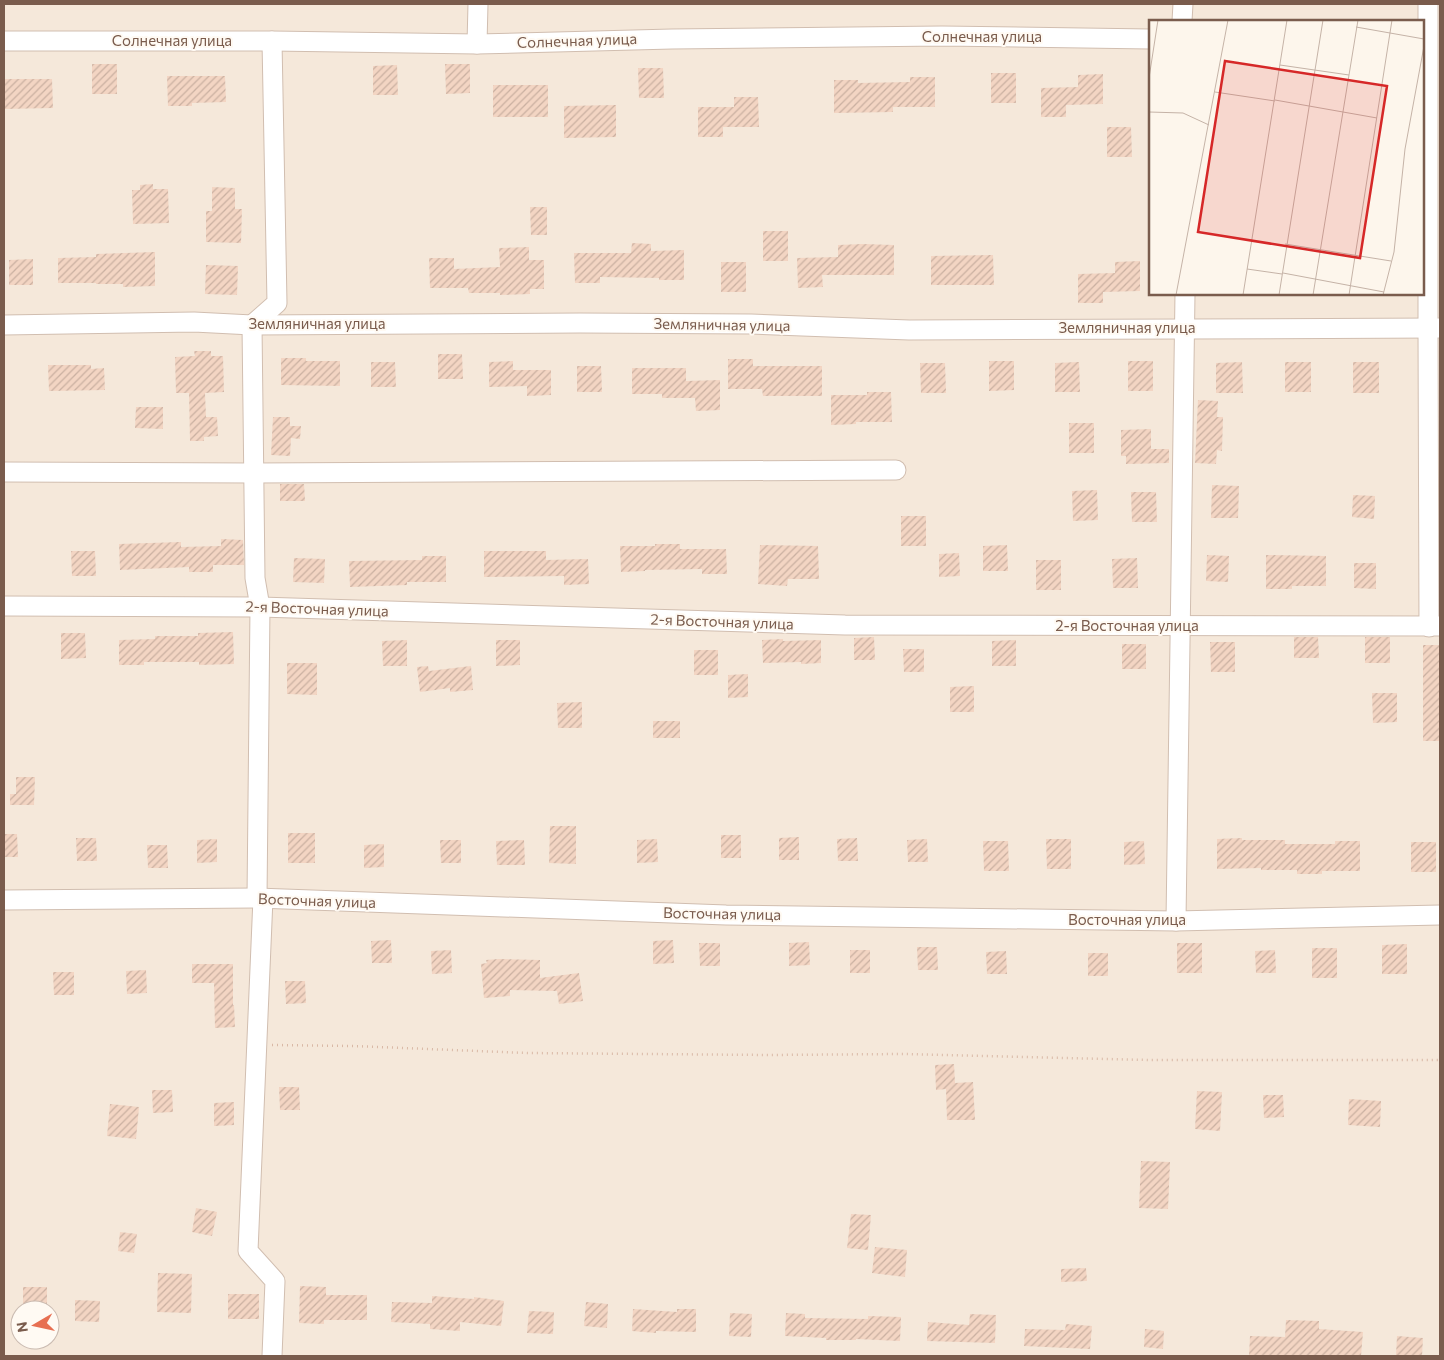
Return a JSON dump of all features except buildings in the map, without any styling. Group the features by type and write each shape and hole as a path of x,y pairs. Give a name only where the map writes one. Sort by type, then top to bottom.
{"street":[{"path":"477,44 478,4"},
{"path":"1182,20 1183,4"},
{"path":"1428,4 1434,328 1435,626"},
{"name":"Солнечная улица","path":"4,41 272,41 477,44 672,38 942,36 1149,39"},
{"path":"272,41 277,302 252,325 256,578 260,607 260,898 257,1044 248,1251 275,1281 272,1356"},
{"path":"1176,921 1185,295"},
{"name":"Земляничная улица","path":"4,325 194,322 252,325 751,324 909,330 1434,328"},
{"path":"4,472 254,473 896,470"},
{"name":"2-я Восточная улица","path":"4,606 260,607 846,625 1435,626"},
{"name":"Восточная улица","path":"4,900 260,898 726,915 1176,921 1440,915"}],"path":[{"path":"257,1044 527,1053 768,1056 903,1054 1148,1060 1440,1060"}],"shaded area":[{"path":"4,4 1440,4 1440,1356 4,1356"}]}
